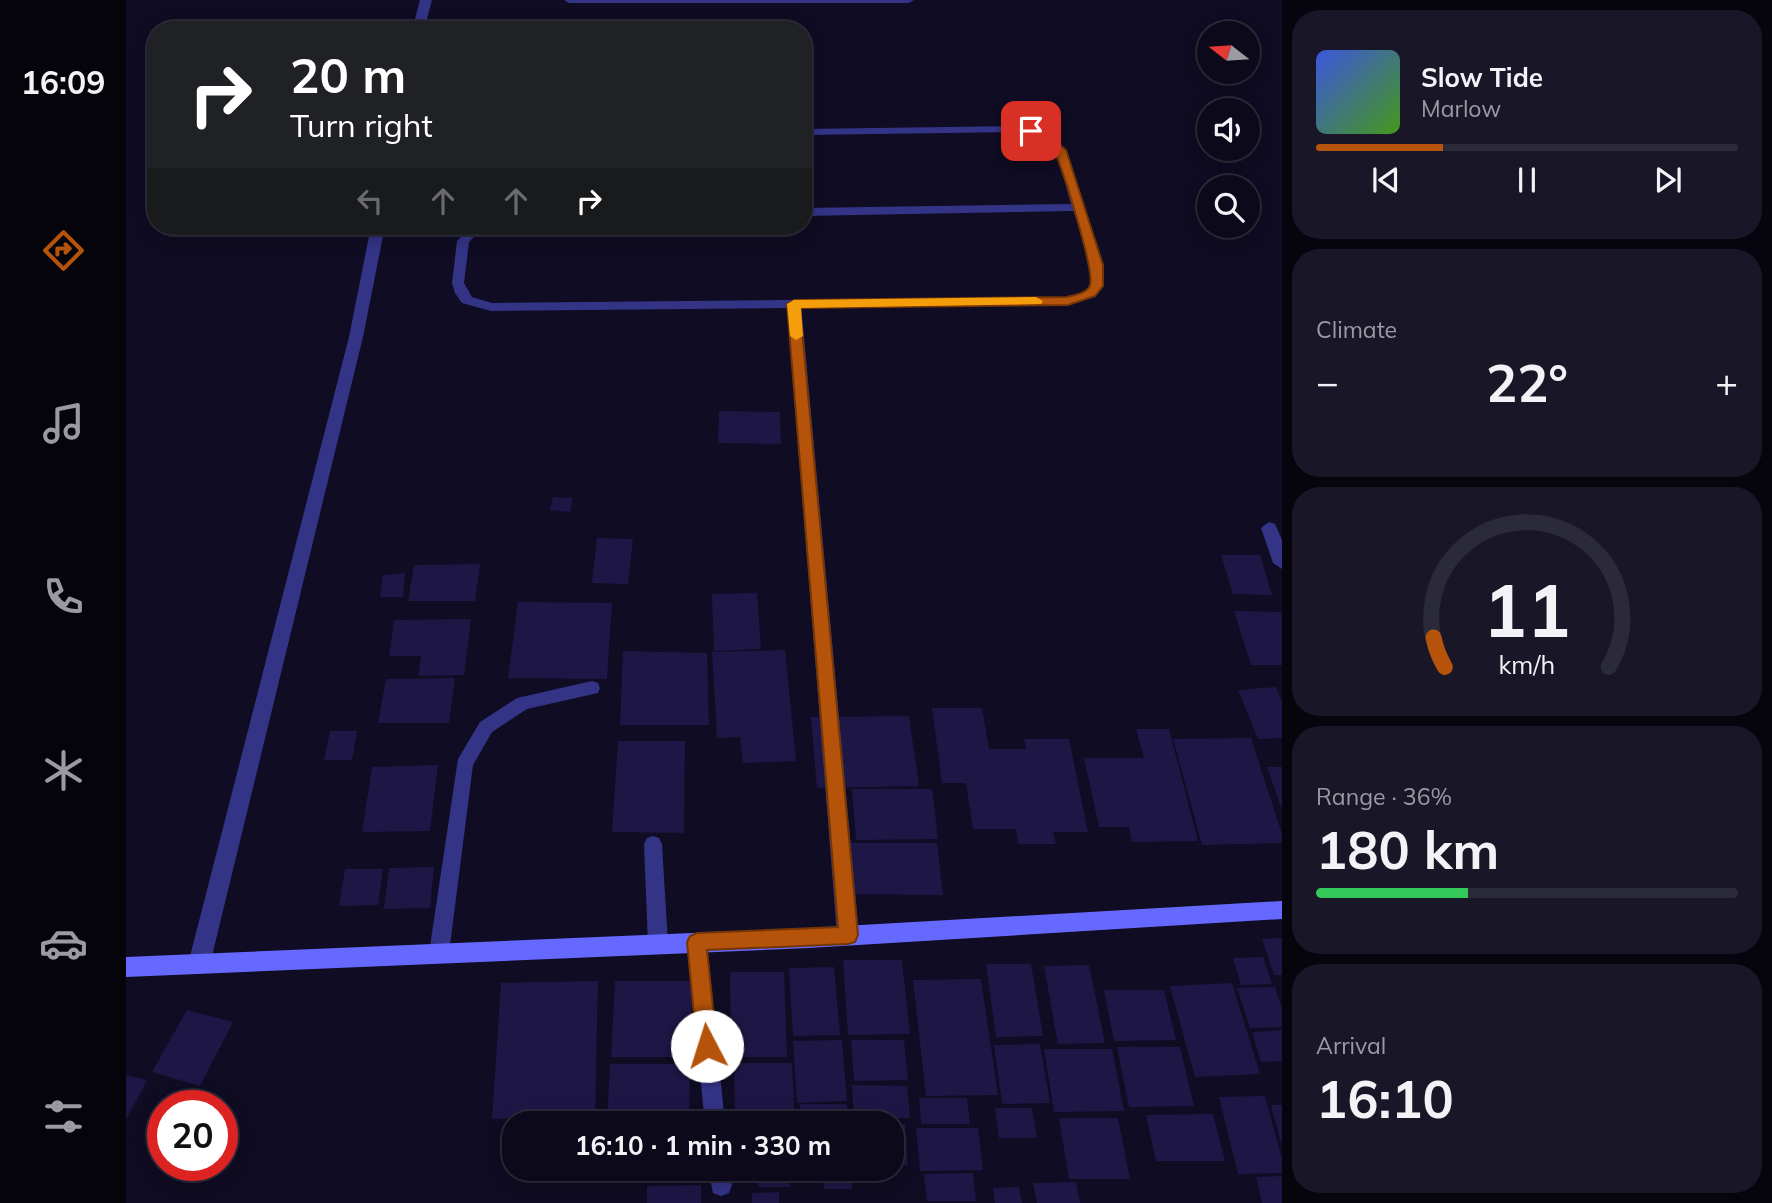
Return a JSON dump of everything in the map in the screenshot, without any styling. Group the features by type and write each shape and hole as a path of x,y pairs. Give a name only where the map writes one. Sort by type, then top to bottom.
{"street":[{"path":"420,21 426,0"},
{"path":"199,964 356,337 376,235"},
{"path":"794,304 848,935"},
{"path":"1269,528 1282,563"},
{"path":"126,967 848,935 1282,910"}],"lane":[{"path":"569,0 909,0"},
{"path":"469,235 463,241 458,283 467,300 506,308 1068,301 1090,293 1097,286 1097,265 1060,150 1042,134 1031,131 812,132"},
{"path":"812,212 1078,207"},
{"path":"439,953 464,764 486,727 523,703 592,688"},
{"path":"653,844 658,944"},
{"path":"697,942 714,1111"}],"building":[{"path":"719,411 780,412 781,444 718,443"},
{"path":"553,497 573,498 570,512 550,510"},
{"path":"597,538 633,539 628,584 592,583"},
{"path":"1221,555 1260,555 1272,595 1233,594"},
{"path":"480,564 475,601 408,601 414,565"},
{"path":"405,573 403,597 380,597 383,575"},
{"path":"757,593 761,649 714,651 712,594"},
{"path":"518,602 612,603 607,679 508,678"},
{"path":"1234,611 1282,612 1282,665 1251,665"},
{"path":"471,619 464,675 418,676 421,656 389,656 394,620"},
{"path":"785,650 796,761 743,763 740,737 717,738 712,652"},
{"path":"623,651 707,653 709,725 620,725"},
{"path":"455,678 449,723 378,723 386,679"},
{"path":"1276,687 1282,702 1282,738 1258,739 1238,690"},
{"path":"932,708 982,708 989,749 1026,749 1024,739 1069,739 1088,832 1053,832 1056,844 1018,844 1016,829 973,829 966,783 942,783"},
{"path":"909,716 919,786 817,788 811,717"},
{"path":"1136,729 1169,729 1198,841 1132,842 1129,827 1099,827 1084,758 1144,758"},
{"path":"330,731 357,731 352,760 324,760"},
{"path":"1251,738 1282,834 1282,843 1202,845 1173,739"},
{"path":"618,741 685,741 684,833 612,832"},
{"path":"438,765 430,831 362,832 372,767"},
{"path":"1267,767 1282,767 1282,810"},
{"path":"852,789 932,789 938,839 856,840"},
{"path":"833,843 937,843 943,895 836,894"},
{"path":"434,867 430,908 384,909 389,868"},
{"path":"345,869 383,869 378,905 339,906"},
{"path":"1282,938 1282,975 1274,975 1262,939"},
{"path":"1263,957 1272,984 1241,985 1233,958"},
{"path":"843,960 902,960 910,1034 848,1035"},
{"path":"986,964 1031,964 1043,1036 996,1037"},
{"path":"1089,965 1105,1043 1058,1044 1044,966"},
{"path":"834,967 840,1035 793,1036 789,968"},
{"path":"730,972 784,972 787,1057 731,1057"},
{"path":"981,979 998,1095 926,1096 913,980"},
{"path":"598,981 595,1111 502,1111 502,1119 492,1119 501,983"},
{"path":"615,981 692,981 691,1057 611,1057"},
{"path":"1232,983 1260,1074 1195,1077 1170,986"},
{"path":"1275,987 1282,1009 1282,1027 1250,1028 1237,988"},
{"path":"1104,990 1164,990 1176,1040 1114,1041"},
{"path":"187,1010 233,1022 200,1086 152,1072"},
{"path":"1282,1030 1282,1061 1261,1062 1252,1032"},
{"path":"842,1040 847,1101 797,1103 793,1041"},
{"path":"851,1040 904,1040 908,1080 854,1081"},
{"path":"1040,1044 1050,1103 1002,1104 994,1045"},
{"path":"1117,1047 1180,1047 1194,1106 1129,1107"},
{"path":"1044,1049 1112,1049 1124,1111 1054,1112"},
{"path":"734,1063 792,1063 794,1111 735,1111"},
{"path":"610,1064 690,1064 689,1111 608,1111"},
{"path":"126,1075 147,1080 126,1120"},
{"path":"852,1085 907,1086 910,1118 904,1118 904,1111 854,1111"},
{"path":"1265,1096 1282,1159 1282,1173 1238,1174 1219,1097"},
{"path":"919,1098 967,1098 970,1124 921,1124"},
{"path":"800,1104 847,1104 847,1111 800,1111"},
{"path":"1271,1105 1282,1105 1282,1143 1281,1143"},
{"path":"995,1108 1032,1108 1037,1138 999,1138"},
{"path":"1213,1114 1225,1161 1156,1161 1146,1115"},
{"path":"1059,1118 1118,1118 1130,1179 1069,1179"},
{"path":"904,1124 905,1124 908,1165 904,1165"},
{"path":"916,1128 978,1128 983,1170 920,1171"},
{"path":"973,1173 976,1201 927,1201 924,1174"},
{"path":"1282,1176 1282,1203 1262,1203 1256,1177"},
{"path":"758,1181 790,1181 790,1187 758,1187"},
{"path":"824,1181 851,1181 852,1189 824,1189"},
{"path":"1076,1182 1080,1203 1037,1203 1033,1183"},
{"path":"701,1185 701,1203 647,1203 647,1186"},
{"path":"1019,1187 1022,1203 995,1203 993,1188"},
{"path":"779,1192 779,1203 752,1203 752,1193"}],"slow traffic":[{"path":"796,336 794,304 1036,301"}],"route":[{"path":"707,1046 697,942 848,935 794,304 1068,301 1090,293 1097,286 1097,265 1060,150 1042,134 1031,131"}]}
